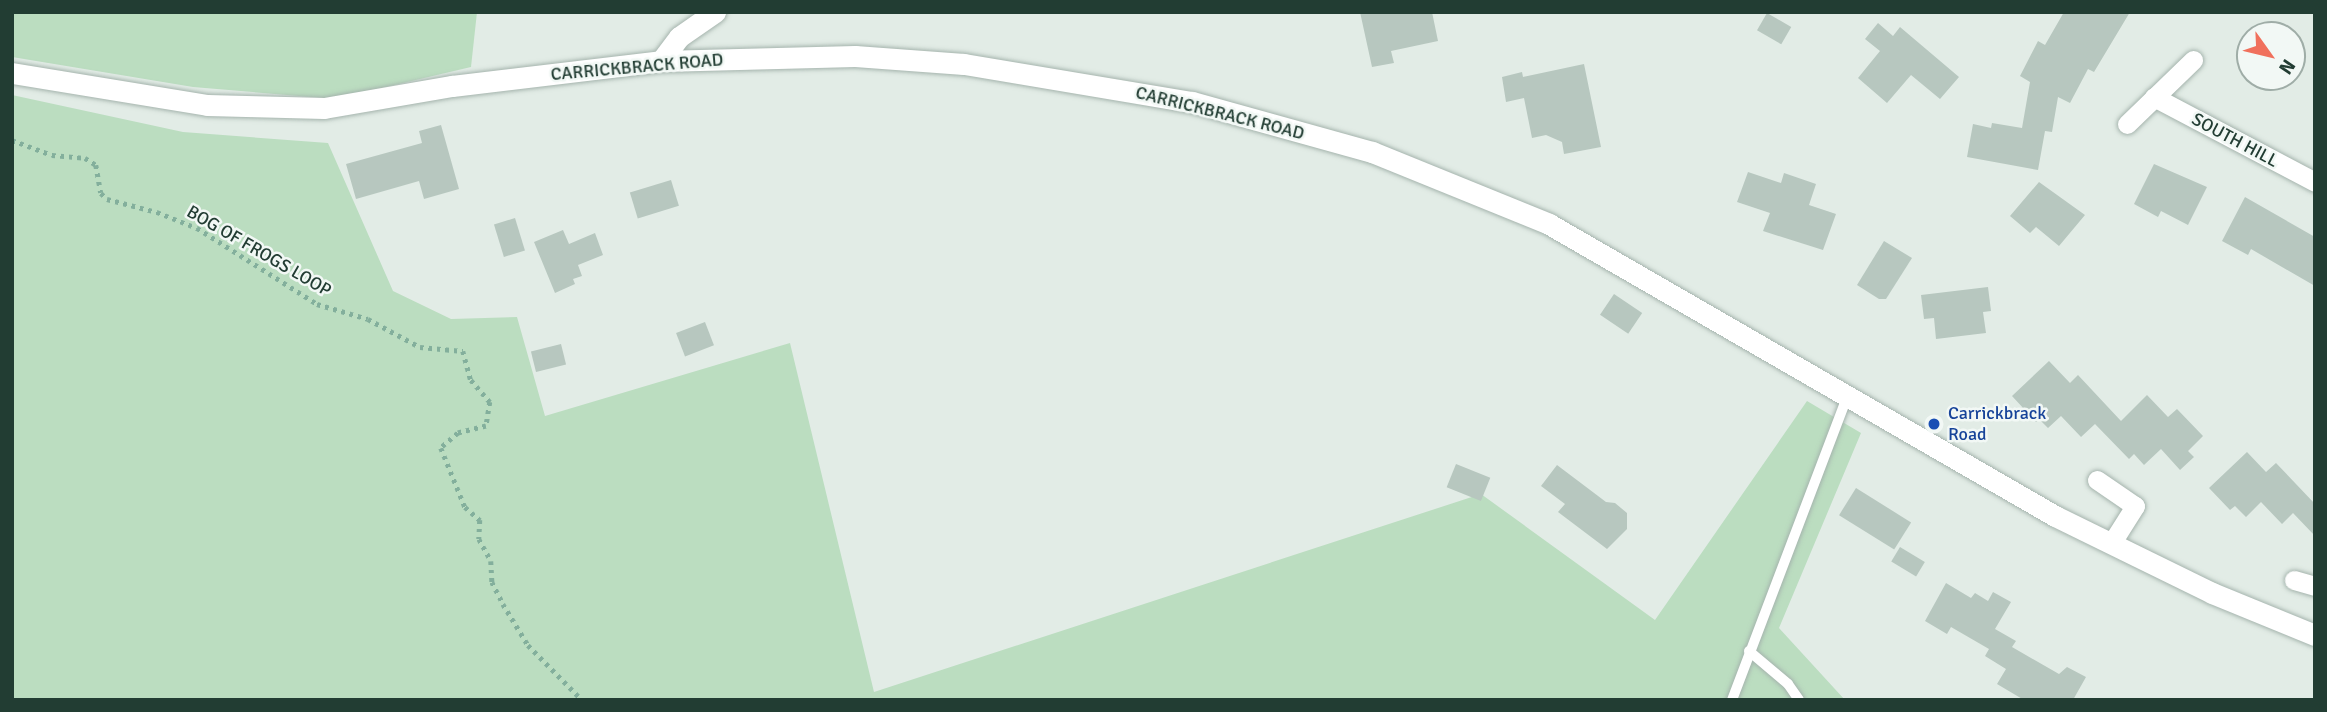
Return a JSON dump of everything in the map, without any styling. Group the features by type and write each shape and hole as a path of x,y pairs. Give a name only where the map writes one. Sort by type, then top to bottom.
{"main road":[{"path":"660,61 679,37 715,12"},
{"name":"CARRICKBRACK ROAD","path":"12,74 110,92 207,105 324,108 464,84 660,61 855,55 964,64 1192,102 1372,152 1549,224 2055,516 2212,593 2315,635"}],"street":[{"path":"2127,124 2193,60"},
{"name":"SOUTH HILL","path":"2154,97 2315,182"},
{"path":"2097,480 2135,506 2111,544"},
{"path":"2294,580 2315,586"}],"lane":[{"path":"1732,700 1847,398"},
{"path":"1749,651 1788,684 1800,700"}],"path":[{"name":"BOG OF FROGS LOOP","path":"12,139 52,155 85,158 96,165 100,193 107,199 157,212 197,228 317,304 368,319 420,347 463,351 471,380 490,402 486,426 458,433 441,448 465,507 480,520 478,539 491,561 492,582 503,604 527,646 582,700"}],"green space":[{"path":"12,12 477,12 471,67 335,99 193,87 12,57"},
{"path":"12,95 183,132 328,143 393,291 451,319 517,317 545,416 790,343 874,692 1481,494 1655,620 1807,401 1861,433 1779,628 1845,700 12,700"}],"building":[{"path":"1360,12 1432,12 1438,41 1391,51 1394,63 1372,67"},
{"path":"2064,12 2130,12 2094,72 2088,69 2070,103 2058,97 2052,132 2045,131 2038,170 1967,157 1973,124 1991,128 1992,123 2022,128 2030,82 2020,76 2038,41 2045,45"},
{"path":"1767,13 1791,27 1781,44 1757,30"},
{"path":"1878,23 1893,36 1900,27 1959,77 1940,99 1911,75 1887,103 1858,78 1880,51 1865,39"},
{"path":"1584,64 1601,147 1564,154 1562,142 1546,135 1532,138 1524,98 1506,102 1502,77 1522,72 1523,77"},
{"path":"441,125 459,189 424,199 419,181 356,199 346,164 422,143 419,131"},
{"path":"2154,164 2207,187 2188,225 2161,211 2158,217 2134,204"},
{"path":"1748,172 1781,183 1784,173 1816,184 1809,205 1836,214 1823,250 1763,231 1770,213 1737,202"},
{"path":"671,180 679,206 638,218 630,193"},
{"path":"2039,182 2085,215 2059,246 2036,227 2030,233 2010,216"},
{"path":"2245,197 2315,237 2315,286 2251,249 2248,255 2222,241"},
{"path":"515,218 525,251 504,257 494,224"},
{"path":"563,230 569,244 595,233 603,255 578,265 582,276 573,279 575,284 555,293 534,242"},
{"path":"1884,241 1912,258 1886,299 1879,299 1857,285"},
{"path":"1988,287 1991,311 1983,312 1986,333 1936,339 1934,318 1924,319 1921,295"},
{"path":"1614,294 1642,313 1628,334 1600,315"},
{"path":"705,322 714,345 685,356 676,333"},
{"path":"561,344 566,364 536,372 531,351"},
{"path":"2049,361 2070,383 2078,375 2121,421 2147,395 2168,417 2177,409 2203,436 2188,451 2194,457 2180,470 2161,449 2144,465 2134,454 2129,459 2095,424 2081,437 2061,416 2048,428 2039,419 2036,422 2012,396"},
{"path":"2247,452 2266,472 2276,463 2315,504 2315,536 2293,513 2282,524 2261,502 2246,517 2235,506 2230,510 2209,488"},
{"path":"1456,464 1490,478 1481,501 1447,487"},
{"path":"1557,465 1606,502 1615,503 1627,513 1627,529 1607,549 1558,512 1565,504 1541,486"},
{"path":"1856,488 1911,522 1894,550 1839,515"},
{"path":"1900,547 1925,562 1916,577 1891,562"},
{"path":"1946,583 1971,598 1975,593 1988,601 1993,592 2011,602 1995,629 2016,641 2012,647 2059,674 2067,667 2086,677 2073,700 2024,700 1997,684 2006,669 1985,656 1989,649 1951,627 1947,634 1925,621"}],"place":[{"name":"Carrickbrack Road","path":"1934,424"}]}
